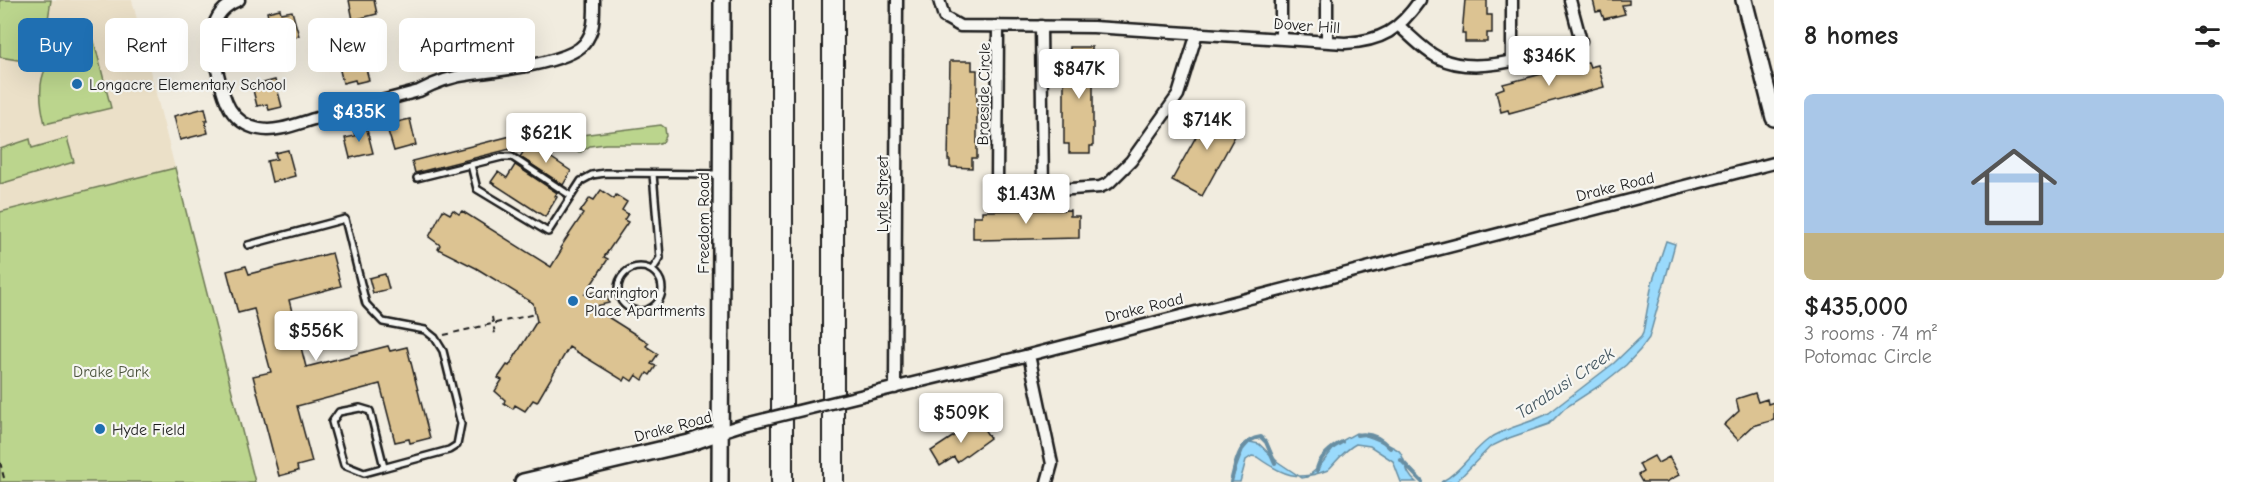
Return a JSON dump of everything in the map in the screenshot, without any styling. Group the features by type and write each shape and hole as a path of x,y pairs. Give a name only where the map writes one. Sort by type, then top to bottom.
{"highway":[{"path":"782,0 782,482"},
{"path":"833,0 833,482"}],"street":[{"path":"239,0 227,6 216,20 211,39 212,51 224,97 231,111 242,123 262,130 286,127 419,91 436,82 471,74 494,73 568,55 583,45 594,25 594,0"},
{"name":"Freedom Road","path":"720,482 722,0"},
{"name":"Lytle Street","path":"895,388 897,0"},
{"name":"Dover Hill","path":"939,0 940,10 950,22 960,26 1041,26 1345,43 1383,36 1399,26 1420,0"},
{"path":"1281,0 1281,39"},
{"path":"1327,0 1327,42"},
{"path":"1512,0 1512,60"},
{"path":"1399,26 1440,59 1472,65 1512,60 1581,41 1570,0"},
{"path":"1744,0 1774,118"},
{"name":"Braeside Circle","path":"998,26 997,186 1002,191 1100,187 1109,183 1131,161 1178,95 1197,33"},
{"path":"1041,26 1043,191"},
{"name":"Drake Road","path":"523,482 689,443 745,424 1029,355 1774,163"},
{"path":"1029,355 1052,464 1047,482"}],"lane":[{"path":"417,178 502,157 512,157 572,196"},
{"path":"471,165 477,189 548,232 581,182 592,175 605,173 721,174"},
{"path":"651,270 660,258 653,174"},
{"path":"248,245 345,219 366,304 370,310 382,322 425,330 435,338 443,351 461,424 456,445 449,450 364,473 344,465 332,422 339,412 360,408 370,411 384,467"},
{"path":"635,267 651,270 662,284 659,301 653,307 645,310 637,311 628,308 622,302 619,294 618,285 621,278 635,267"}],"path":[{"path":"435,338 535,314"},
{"path":"492,317 495,334"},
{"path":"0,462 5,482"}],"shaded area":[{"name":"Longacre Elementary School","path":"0,0 132,0 137,18 105,18 105,72 150,72 175,168 0,212"}],"green space":[{"path":"0,0 51,0 48,18 18,18 18,60 0,57"},
{"path":"93,41 111,108 45,124 40,92 45,72 93,72"},
{"path":"661,125 665,128 666,136 663,142 656,144 605,144 590,146 581,152 575,151 572,145 574,137 581,135"},
{"path":"67,138 74,162 0,184 0,149 30,139 32,148"},
{"name":"Drake Park","path":"175,168 255,482 0,482 0,212"}],"water":[{"path":"1666,241 1675,244 1649,338 1626,365 1565,408 1549,424 1490,447 1456,482 1441,482 1454,473 1489,439 1549,413 1614,363 1641,337 1652,283"},
{"path":"1356,433 1398,450 1408,472 1416,482 1401,482 1393,461 1370,446 1356,444 1344,452 1328,470 1309,475 1319,467 1338,443"},
{"path":"1250,442 1259,444 1278,462 1299,476 1283,472 1252,456 1246,460 1240,482 1231,482 1243,450"}],"building":[{"path":"349,0 374,0 377,14 353,18"},
{"path":"1465,0 1487,0 1487,15 1492,15 1492,33 1487,33 1487,42 1465,42 1465,34 1462,34"},
{"path":"1593,0 1629,0 1629,4 1622,5 1625,14 1604,19 1601,11 1596,12"},
{"path":"280,9 281,13 292,11 294,18 268,18 267,12"},
{"path":"1070,47 1092,47 1093,146 1090,146 1090,153 1069,153 1069,144 1064,144 1064,56 1070,56"},
{"path":"950,61 972,61 972,70 977,70 977,158 972,158 972,168 950,167 950,160 948,160"},
{"path":"1588,62 1590,67 1598,65 1604,87 1509,113 1508,110 1501,112 1496,91 1504,88 1503,84"},
{"path":"340,72 367,72 369,80 343,83"},
{"path":"275,80 282,107 269,110 267,104 257,106 252,86"},
{"path":"1213,106 1242,123 1202,196 1172,180"},
{"path":"205,108 208,133 180,140 174,116"},
{"path":"410,119 416,145 394,151 388,131 398,128 397,122"},
{"path":"366,126 373,153 350,158 345,138 355,136 353,129"},
{"path":"515,135 518,147 415,173 412,161"},
{"path":"529,143 571,171 563,185 520,157"},
{"path":"288,150 295,176 272,182 267,161 277,159 275,153"},
{"path":"515,165 557,193 545,217 491,182 498,172 507,178"},
{"name":"Carrington Place Apartments","path":"601,190 614,199 616,195 627,202 622,210 628,214 624,220 628,222 604,257 608,259 585,294 606,290 609,303 592,307 649,343 646,346 658,354 651,364 656,366 650,375 647,373 643,380 636,375 632,381 626,377 624,381 569,347 537,402 533,400 525,411 515,405 513,409 504,403 505,400 495,391 502,380 498,378 507,365 509,366 537,321 533,303 476,268 438,249 440,245 429,237 443,210 450,214 453,210 459,214 462,211 551,267 562,249 560,248 583,214 580,212 590,198 594,200"},
{"path":"1070,210 1070,216 1079,216 1079,238 980,240 980,238 973,238 973,216 982,216 982,211"},
{"path":"332,253 341,286 289,300 306,367 388,346 390,351 407,347 430,438 410,443 409,439 395,442 380,384 297,406 312,462 297,466 298,471 279,476 253,376 271,372 254,309 238,313 227,271 246,266 249,274"},
{"path":"385,274 389,289 373,293 369,278"},
{"path":"1755,393 1758,402 1767,399 1768,404 1774,402 1774,420 1753,426 1738,440 1724,425 1739,411 1736,399"},
{"path":"978,420 990,438 957,462 954,457 940,466 931,451"},
{"path":"1654,456 1658,463 1669,457 1679,475 1666,482 1642,482 1638,475 1643,472 1639,464"}],"waterway":[{"name":"Tarabusi Creek","path":"1357,435 1366,434 1375,437 1390,448"},
{"name":"Tarabusi Creek","path":"1231,482 1239,454 1253,439 1261,437 1266,442 1275,463"},
{"name":"Tarabusi Creek","path":"1317,471 1322,458 1342,442"},
{"name":"Tarabusi Creek","path":"1401,460 1422,482"}],"place":[{"name":"Longacre Elementary School","path":"77,84"},
{"name":"Carrington Place Apartments","path":"573,301"},
{"name":"Hyde Field","path":"100,429"}]}
